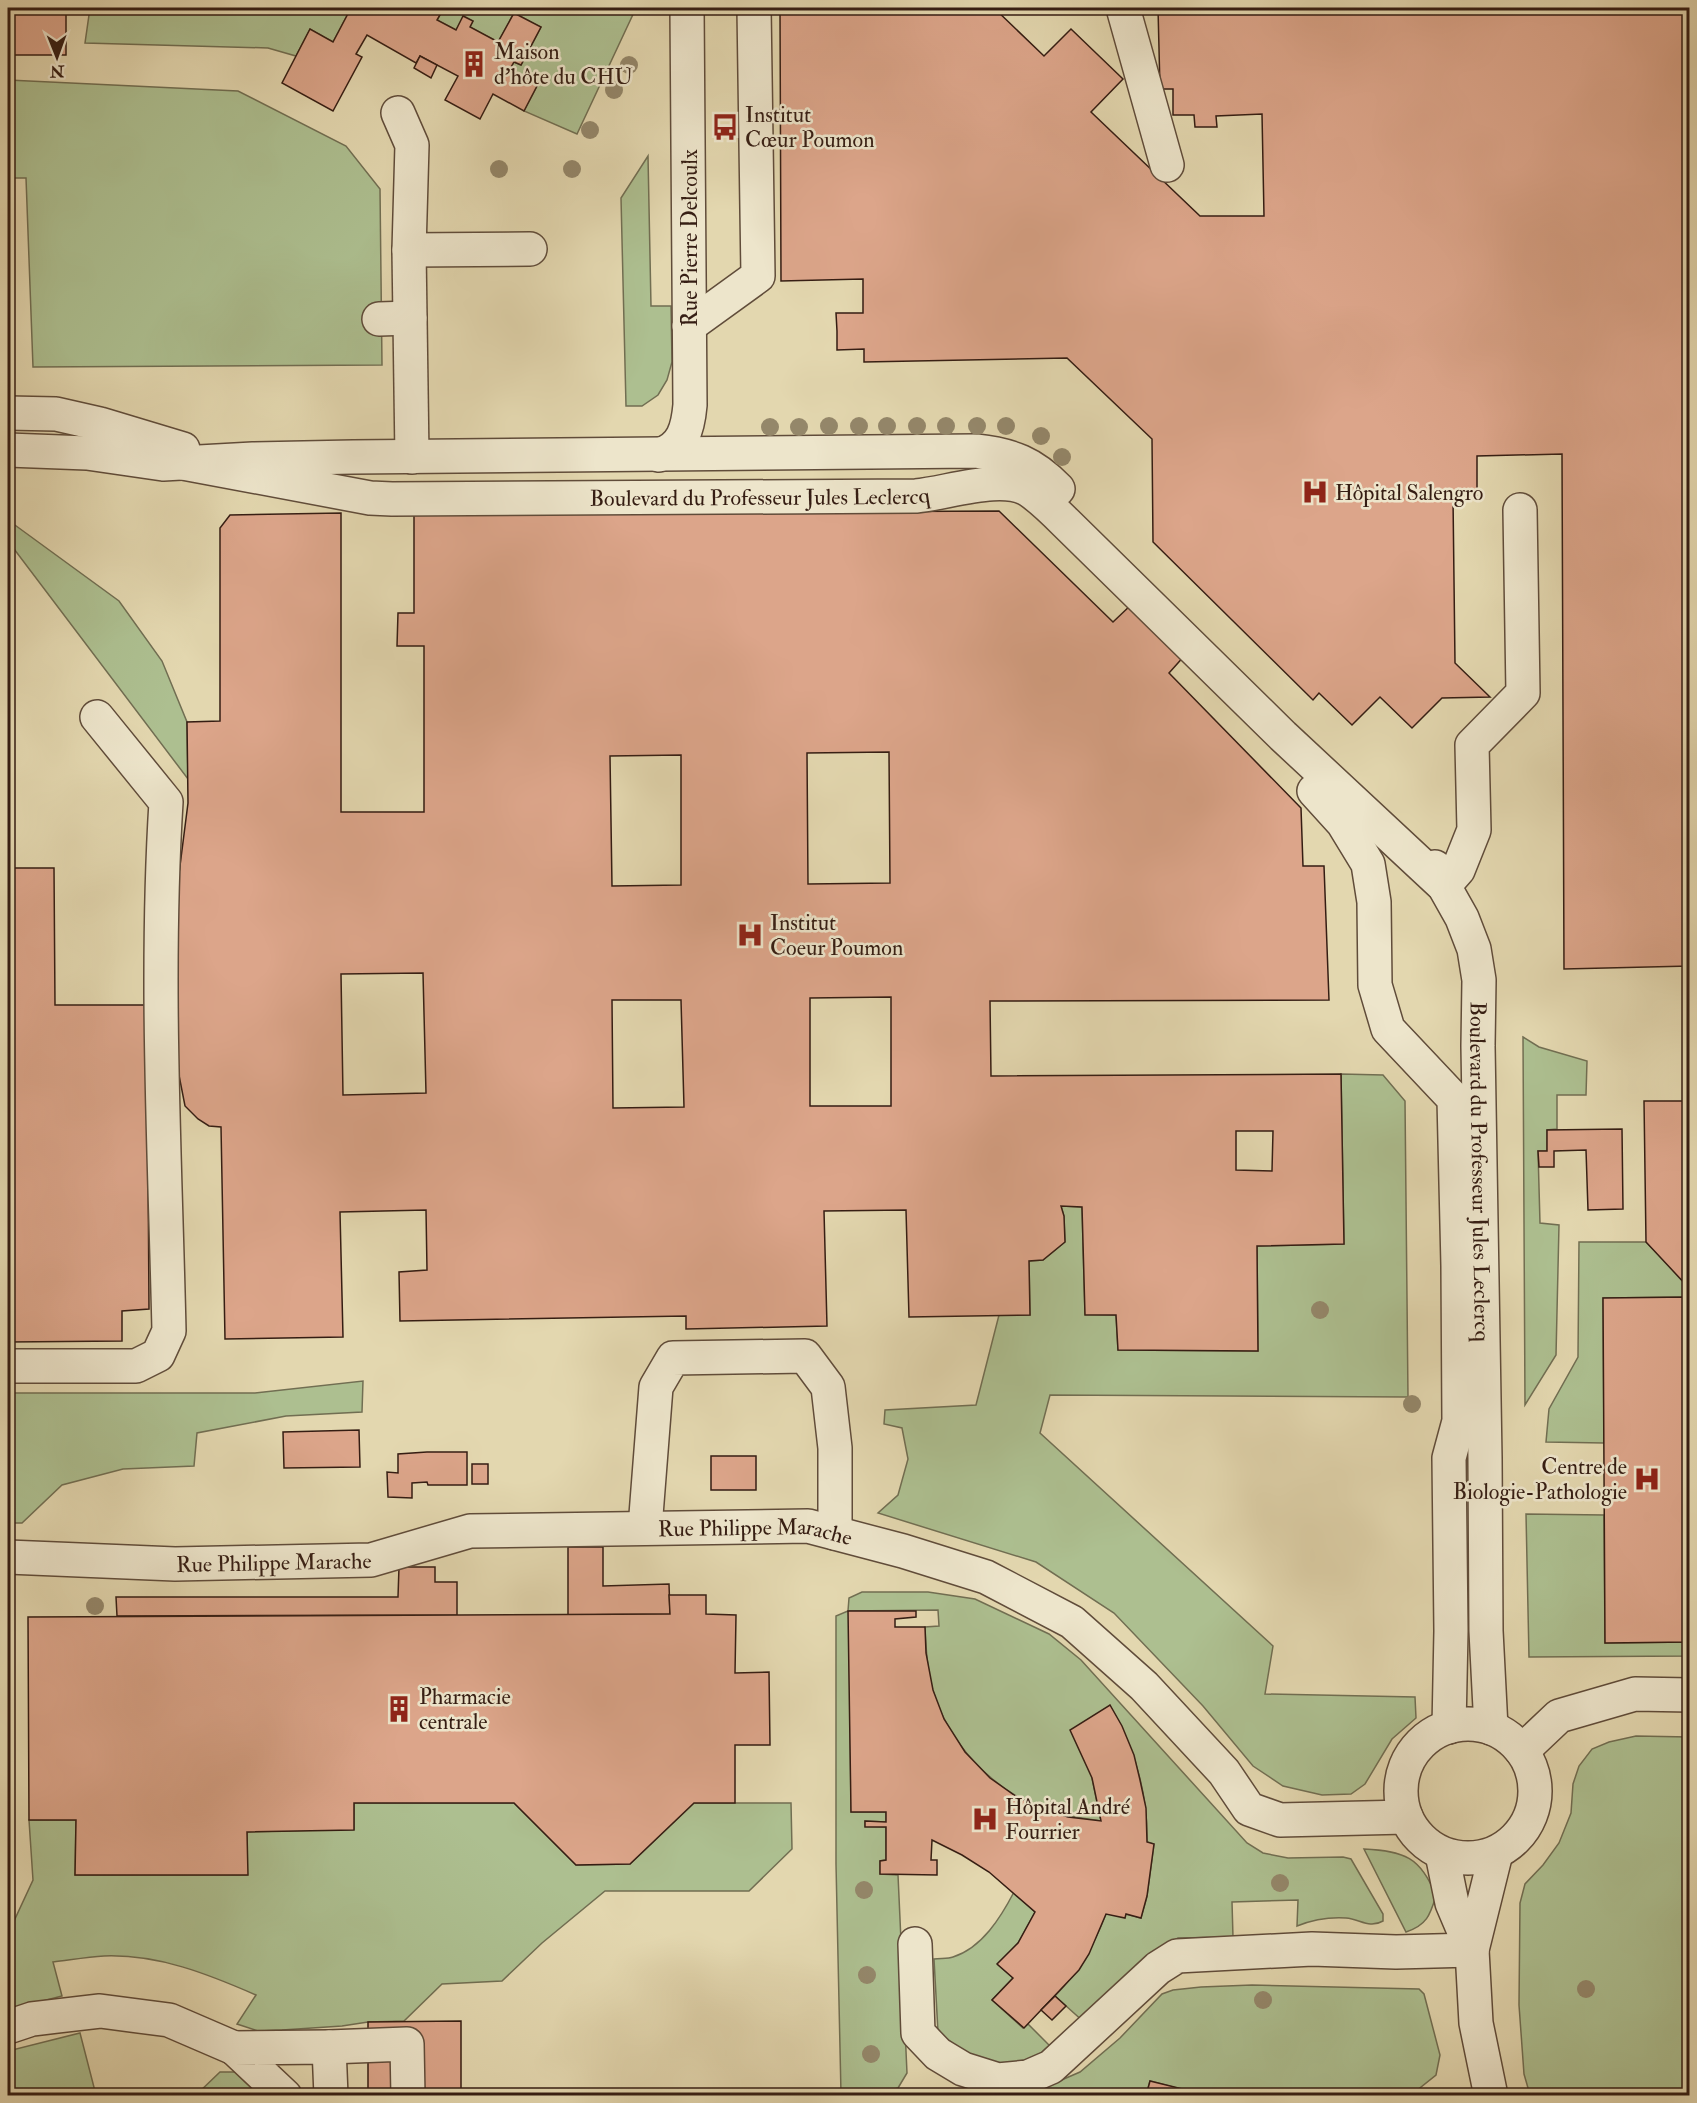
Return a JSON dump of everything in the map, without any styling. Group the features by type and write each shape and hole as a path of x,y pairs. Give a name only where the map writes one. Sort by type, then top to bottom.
{"street":[{"name":"Rue Pierre Delcoulx","path":"659,455 669,452 680,442 689,419 687,8"},
{"path":"690,326 758,276 754,8"},
{"path":"1123,8 1167,165"},
{"path":"398,113 412,145 410,250 395,318 412,457"},
{"path":"410,250 530,249"},
{"name":"Boulevard du Professeur Jules Leclercq","path":"8,412 56,414 100,424 175,448 253,459"},
{"name":"Boulevard du Professeur Jules Leclercq","path":"8,450 87,453 163,464 253,459 976,451 999,453 1028,464 1046,477 1424,843 1462,918 1474,949 1479,980 1486,1631 1491,1728"},
{"name":"Boulevard du Professeur Jules Leclercq","path":"183,463 370,498 392,499 916,496 939,494 985,484 1015,484 1029,490 1065,522 1252,705 1444,886"},
{"path":"1444,886 1458,870 1474,831 1472,745 1523,693 1520,510"},
{"name":"Boulevard du Professeur Jules Leclercq","path":"1252,705 1271,744 1343,823 1368,864 1374,902 1375,985 1388,1029 1454,1099 1459,1421 1449,1458 1449,1727"},
{"path":"8,1366 136,1366 158,1355 169,1332 161,951 166,802 97,717"},
{"path":"645,1528 656,1387 673,1358 805,1356 828,1387 835,1448 835,1533"},
{"name":"Rue Philippe Marache","path":"8,1557 175,1564 371,1560 470,1531 808,1526 903,1551 986,1577 1072,1622 1144,1686 1224,1772 1249,1809 1280,1820 1406,1817"},
{"path":"1522,1751 1559,1716 1635,1694 1689,1695"},
{"path":"1470,1724 1491,1728 1508,1738 1522,1751 1531,1769 1535,1789 1533,1808 1526,1827 1512,1842 1496,1853 1478,1858 1459,1858 1442,1854 1426,1845 1414,1832 1406,1817 1401,1799 1401,1780 1407,1762 1417,1747 1431,1735 1449,1727 1470,1724"},
{"path":"1491,2096 1476,2023 1472,1950 1496,1853"},
{"path":"1442,1854 1452,1903 1472,1950"},
{"path":"915,1944 918,2033 938,2054 963,2069 998,2080 1028,2078 1051,2067 1158,1968 1177,1956 1312,1949 1396,1952 1472,1950"},
{"path":"8,2027 32,2019 100,2011 169,2020 234,2048 281,2094"},
{"path":"234,2048 407,2044 408,2096"},
{"path":"329,2047 331,2096"}],"green space":[{"path":"90,8 351,8 333,42 310,29 296,56 268,48 85,43"},
{"path":"444,8 636,8 577,134 524,111 538,84 510,69 514,62 521,65 541,27 514,13 498,42 470,27 473,21 464,16 456,30 437,20"},
{"path":"8,80 238,91 346,146 380,189 382,365 33,367 26,178 8,178"},
{"path":"648,156 651,306 671,306 672,362 667,380 658,395 642,406 626,406 621,198"},
{"path":"8,520 119,601 162,661 187,722 188,779 8,541"},
{"path":"1523,1037 1539,1047 1587,1061 1586,1095 1557,1095 1557,1129 1547,1130 1547,1151 1538,1151 1540,1223 1559,1225 1556,1355 1525,1405"},
{"path":"1341,1074 1383,1075 1405,1101 1408,1397 1050,1395 1040,1433 1273,1646 1265,1694 1415,1697 1416,1718 1392,1739 1365,1784 1351,1794 1322,1795 1283,1786 1253,1766 1203,1706 1114,1613 1036,1562 878,1513 898,1495 908,1459 902,1428 884,1424 885,1410 976,1405 999,1315 1030,1315 1029,1261 1043,1260 1065,1242 1064,1216 1061,1206 1082,1207 1085,1314 1116,1315 1118,1350 1258,1351 1257,1246 1344,1244"},
{"path":"1579,1242 1646,1242 1689,1286 1689,1297 1603,1298 1604,1443 1546,1442 1549,1409 1578,1357"},
{"path":"363,1381 362,1412 286,1416 197,1433 194,1466 123,1469 62,1485 22,1523 8,1523 8,1393 255,1393"},
{"path":"1526,1514 1604,1515 1605,1643 1689,1642 1689,1656 1529,1657"},
{"path":"862,1592 928,1592 975,1599 1049,1634 1081,1660 1247,1843 1263,1853 1288,1858 1343,1857 1351,1859 1383,1914 1383,1921 1369,1924 1346,1918 1334,1918 1297,1926 1298,1900 1232,1902 1233,1937 1178,1938 1160,1949 1085,2023 1055,1996 1085,1958 1106,1914 1126,1914 1141,1918 1147,1896 1154,1844 1147,1842 1145,1806 1133,1754 1110,1706 1092,1778 1101,1821 1042,1809 1006,1789 974,1762 961,1746 940,1710 929,1675 925,1627 939,1626 938,1610 849,1611 851,1812 886,1812 886,1822 865,1821 865,1826 886,1827 886,1860 880,1861 880,1874 898,1875 907,2073 898,2088 878,2094 841,2094 836,1864 836,1616 848,1611 849,1598"},
{"path":"1636,1736 1689,1737 1689,2095 1530,2095 1524,2074 1519,2005 1520,1903 1525,1884 1559,1843 1571,1813 1573,1784 1579,1766 1592,1749 1609,1742"},
{"path":"354,1803 514,1803 576,1865 630,1864 694,1803 791,1803 792,1849 749,1891 605,1891 542,1943 502,1981 442,1984 404,2021 258,2031 237,2024 256,1995 182,1967 124,1956 98,1956 53,1962 62,1996 8,2010 8,1934 33,1880 29,1820 76,1820 75,1875 247,1875 247,1832 354,1829"},
{"path":"1364,1849 1400,1854 1424,1872 1436,1896 1423,1923 1406,1932"},
{"path":"1014,1892 1035,1912 1018,1943 998,1965 1013,1978 992,2000 1023,2028 1028,2024 1056,2052 1001,2067 976,2061 938,2032 934,1959 953,1957 973,1947 990,1931"},
{"path":"1252,1985 1419,1989 1424,1994 1440,2055 1436,2075 1411,2095 1203,2095 1150,2081 1146,2095 1000,2096 1043,2088 1080,2072 1120,2038 1162,1994 1173,1990 1201,1987"},
{"path":"80,2033 96,2095 51,2095 49,2091 33,2095 8,2095 8,2051"},
{"path":"220,2072 239,2072 260,2095 195,2096"}],"building":[{"path":"8,8 66,8 66,55 8,55"},
{"name":"Maison d'hôte du CHU","path":"351,8 444,8 437,20 456,30 463,16 473,21 470,27 498,42 514,13 541,27 521,65 514,62 510,69 538,84 524,111 493,94 480,119 445,100 458,76 420,56 416,63 367,35 356,54 362,57 333,111 282,83 310,29 333,42"},
{"name":"Hôpital Salengro","path":"780,8 815,8 818,10 821,8 994,8 1044,56 1071,29 1123,79 1091,112 1200,216 1264,216 1262,114 1216,116 1217,127 1195,127 1194,115 1173,115 1173,89 1160,89 1158,8 1690,8 1690,966 1564,969 1562,454 1477,456 1477,499 1453,498 1455,663 1490,697 1442,698 1412,728 1380,697 1352,725 1319,693 1313,700 1153,542 1152,439 1067,358 864,362 864,349 837,350 836,313 863,313 863,279 781,281"},
{"path":"420,56 437,65 431,78 414,68"},
{"path":"9,304 9,368 8,368"},
{"name":"Institut Coeur Poumon","path":"999,511 1113,622 1133,603 1186,654 1169,673 1301,808 1303,866 1324,866 1329,1000 990,1001 991,1076 1341,1074 1344,1244 1257,1246 1258,1351 1118,1350 1116,1315 1085,1315 1082,1207 1061,1206 1064,1216 1065,1242 1043,1260 1029,1261 1030,1315 909,1317 906,1210 824,1211 827,1326 686,1329 686,1316 400,1321 399,1272 427,1270 426,1210 340,1212 343,1337 225,1339 221,1127 209,1126 185,1106 176,1060 175,905 188,803 187,722 220,721 220,528 230,515 341,513 341,812 424,812 424,646 397,646 398,613 414,613 414,514","holes":["889,752 890,883 808,884 807,753","681,755 681,885 612,886 610,756","423,973 426,1093 343,1095 341,974","891,997 891,1106 810,1106 810,998","612,1000 681,1000 684,1107 613,1108","1236,1131 1273,1131 1272,1171 1236,1170"]},
{"path":"8,868 54,868 55,1005 147,1005 149,1309 122,1311 122,1341 8,1342"},
{"path":"1644,1101 1690,1101 1688,1287 1646,1242"},
{"path":"1622,1129 1623,1209 1588,1210 1586,1150 1554,1151 1554,1167 1539,1167 1538,1151 1547,1151 1547,1130"},
{"name":"Centre de Biologie-Pathologie","path":"1690,1297 1690,1642 1605,1643 1603,1298"},
{"path":"359,1430 360,1467 284,1468 283,1432"},
{"path":"467,1452 467,1485 412,1483 412,1498 388,1497 387,1472 398,1473 398,1454"},
{"path":"711,1456 756,1456 756,1490 711,1490"},
{"path":"472,1464 488,1464 488,1484 472,1484"},
{"path":"568,1547 603,1547 603,1586 669,1584 670,1614 568,1615"},
{"path":"399,1567 435,1567 435,1582 457,1582 457,1615 117,1616 116,1597 398,1597"},
{"name":"Pharmacie centrale","path":"669,1595 706,1595 706,1614 736,1615 735,1673 769,1672 770,1745 735,1745 735,1803 694,1803 630,1864 576,1865 514,1803 354,1803 354,1830 247,1832 248,1875 75,1875 76,1820 29,1820 28,1617 670,1614"},
{"name":"Hôpital André Fourrier","path":"848,1611 916,1611 916,1617 895,1619 895,1627 925,1627 926,1653 933,1690 944,1719 965,1752 990,1778 1017,1797 1044,1809 1068,1817 1101,1821 1092,1778 1070,1730 1110,1705 1122,1726 1134,1755 1140,1780 1146,1808 1147,1842 1154,1844 1147,1896 1141,1918 1126,1914 1125,1918 1106,1914 1089,1954 1079,1970 1024,2028 992,2000 1013,1978 997,1964 1018,1943 1035,1912 989,1872 932,1840 931,1860 937,1860 937,1875 880,1874 880,1861 886,1860 886,1827 865,1827 865,1821 886,1822 886,1812 851,1812"},
{"path":"1055,1996 1066,2006 1052,2020 1041,2010"},
{"path":"461,2021 461,2096 368,2096 368,2022"},
{"path":"1150,2081 1203,2094 1203,2096 1146,2096"},
{"path":"50,2091 51,2096 33,2096"}],"place":[{"name":"Maison d'hôte du CHU","path":"474,64"},
{"name":"Institut Cœur Poumon","path":"725,127"},
{"name":"Hôpital Salengro","path":"1315,492"},
{"name":"Institut Coeur Poumon","path":"750,935"},
{"name":"Centre de Biologie-Pathologie","path":"1647,1479"},
{"name":"Pharmacie centrale","path":"399,1709"},
{"name":"Hôpital André Fourrier","path":"985,1819"}]}
